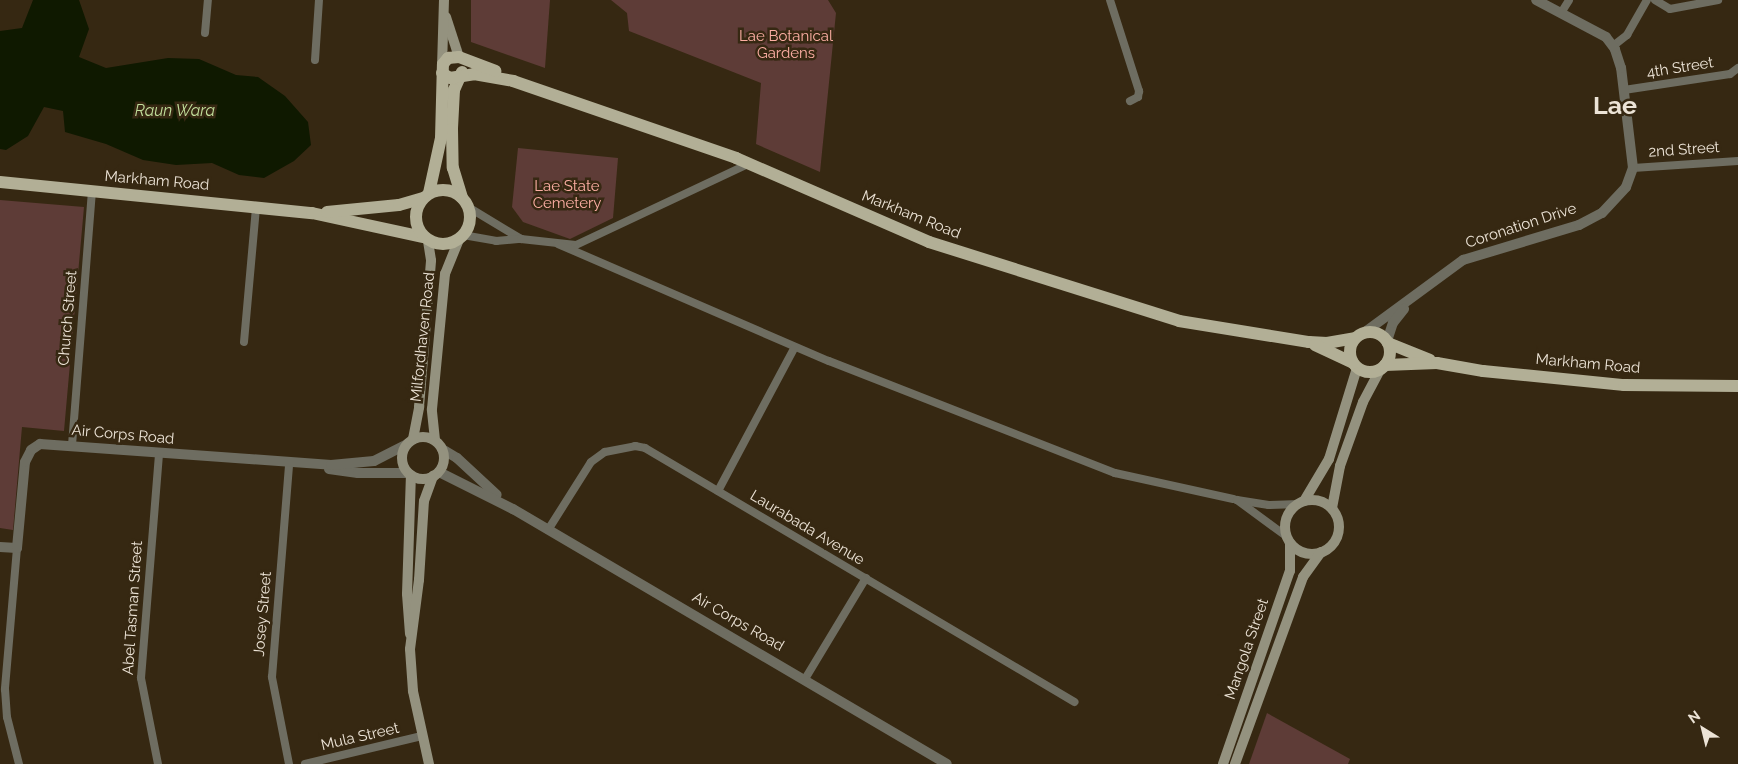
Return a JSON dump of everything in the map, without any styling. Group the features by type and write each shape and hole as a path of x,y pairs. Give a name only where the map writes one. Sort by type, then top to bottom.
{"main road":[{"path":"444,0 442,70 445,92 441,138 426,195 415,213 418,230 426,239 445,244 461,237 470,222 452,158 454,90 462,67 444,12"},
{"path":"442,70 448,58 459,58"},
{"name":"Markham Road","path":"459,58 513,81 750,163 929,242 1178,321 1308,342 1339,342 1360,335"},
{"name":"Markham Road","path":"442,70 450,78 484,75 513,81"},
{"name":"Markham Road","path":"0,182 92,192 155,195 312,214 426,239"},
{"path":"426,195 446,190 465,202"},
{"name":"Markham Road","path":"312,214 399,204 426,195"},
{"name":"Milfordhaven Road","path":"435,440 432,409 445,274 461,237"},
{"name":"Milfordhaven Road","path":"410,442 419,407 431,266 426,239"},
{"path":"1301,502 1319,501 1332,508 1338,519 1338,534 1330,546 1321,552 1308,554 1288,539 1286,521 1329,459 1355,365 1350,347 1360,335 1377,333 1388,342 1390,355 1363,402 1335,479 1332,508"},
{"name":"Markham Road","path":"1308,342 1355,365"},
{"name":"Markham Road","path":"1388,342 1437,362"},
{"name":"Markham Road","path":"1383,367 1437,362 1604,384 1738,386"},
{"path":"1355,365 1367,372 1383,367"},
{"path":"411,642 416,613 424,501 436,474 444,456 442,448 435,440 424,437 410,442 402,462 410,474 420,479 436,474"},
{"path":"410,474 407,594 411,642 410,672 429,764"},
{"name":"Mangola Street","path":"1222,764 1290,571 1288,539"},
{"name":"Mangola Street","path":"1235,764 1303,577 1321,552"}],"street":[{"path":"205,33 208,0"},
{"path":"315,60 319,0"},
{"path":"1110,0 1139,91 1138,97 1130,101"},
{"path":"1536,0 1606,37 1613,46 1624,90 1633,168"},
{"path":"1561,13 1568,0"},
{"path":"1613,46 1627,35 1647,0"},
{"path":"1655,0 1670,9 1718,0"},
{"name":"4th Street","path":"1624,90 1730,74 1738,68"},
{"name":"2nd Street","path":"1633,168 1738,160"},
{"path":"461,237 496,241 522,239 576,245 591,240 644,211 750,163"},
{"name":"Coronation Drive","path":"1360,335 1427,288 1462,260 1593,218 1621,194 1633,168"},
{"name":"Church Street","path":"72,446 92,192"},
{"path":"465,202 522,239"},
{"path":"244,342 256,208"},
{"path":"558,244 795,346 1115,472 1233,499"},
{"name":"Coronation Drive","path":"1388,342 1395,319 1427,288"},
{"path":"718,491 795,346"},
{"name":"Air Corps Road","path":"17,548 28,455 40,444 314,465 374,461 410,442"},
{"name":"Laurabada Avenue","path":"548,530 591,462 605,452 623,447 645,448 1074,702"},
{"name":"Air Corps Road","path":"442,448 457,458 513,509"},
{"name":"Abel Tasman Street","path":"158,764 141,678 160,453"},
{"name":"Josey Street","path":"289,464 272,677 289,764"},
{"name":"Air Corps Road","path":"314,465 347,473 410,474"},
{"name":"Air Corps Road","path":"436,474 513,509 806,679 935,761 947,764"},
{"path":"1288,539 1237,500 1274,506 1301,502"},
{"path":"0,547 17,548 5,689 7,716 19,764"},
{"path":"806,679 866,578"},
{"name":"Mula Street","path":"305,764 422,736"}],"green space":[{"path":"471,0 550,0 545,68 471,42"},
{"name":"Lae Botanical Gardens","path":"611,0 828,0 836,13 820,172 756,144 761,83 629,31 627,13"},
{"name":"Lae State Cemetery","path":"518,148 618,158 613,218 570,239 523,222 512,207"},
{"path":"0,200 84,207 64,431 22,427 13,530 0,528"},
{"path":"1267,713 1350,759 1348,764 1249,764"}],"water":[{"name":"Raun Wara","path":"33,0 79,0 89,29 79,57 106,68 168,58 199,59 236,75 258,77 285,96 308,122 311,145 294,161 264,178 239,175 212,163 176,165 143,160 106,144 65,132 63,111 44,107 28,136 6,150 0,149 0,31 22,28"}],"district":[{"name":"Lae","path":"1615,105"}]}
